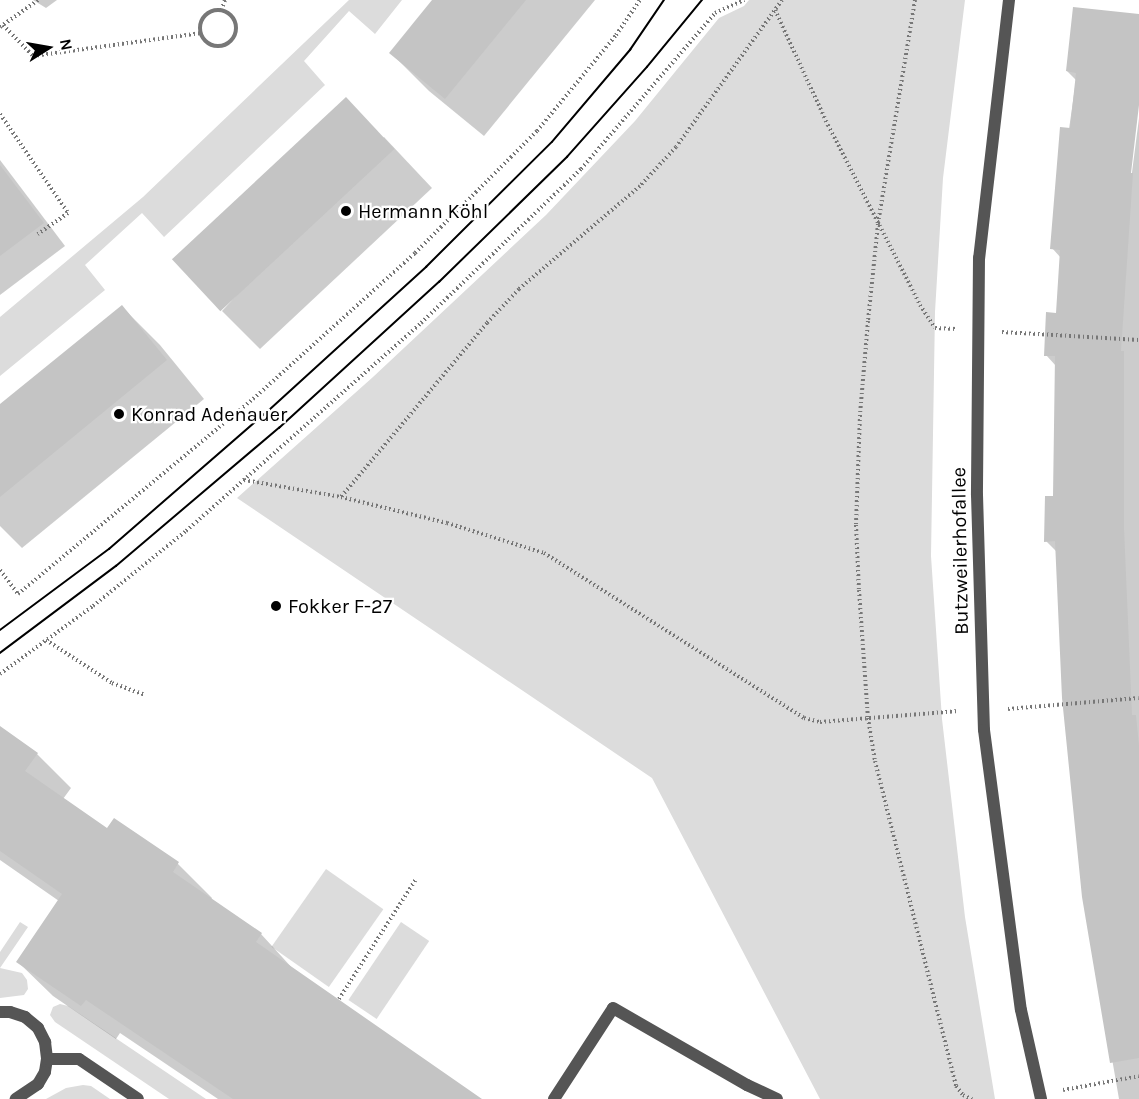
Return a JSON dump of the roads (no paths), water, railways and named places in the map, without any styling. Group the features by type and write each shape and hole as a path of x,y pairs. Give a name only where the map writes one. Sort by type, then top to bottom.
{"street":[{"name":"Butzweilerhofallee","path":"1009,0 979,258 977,495 984,730 1021,1010 1040,1097"},
{"path":"554,1099 613,1008 737,1080 777,1099"},
{"path":"0,1012 10,1012 25,1017 38,1028 45,1042 47,1059 38,1084 16,1099"},
{"path":"47,1059 79,1059 138,1099"}],"tram line":[{"path":"0,630 109,549 268,411 426,267 552,142 630,50 664,0"},
{"path":"0,653 116,566 279,428 439,282 567,157 647,67 702,0"}],"place":[{"name":"Hermann Köhl","path":"346,211"},
{"name":"Konrad Adenauer","path":"119,414"},
{"name":"Fokker F-27","path":"276,606"}]}
